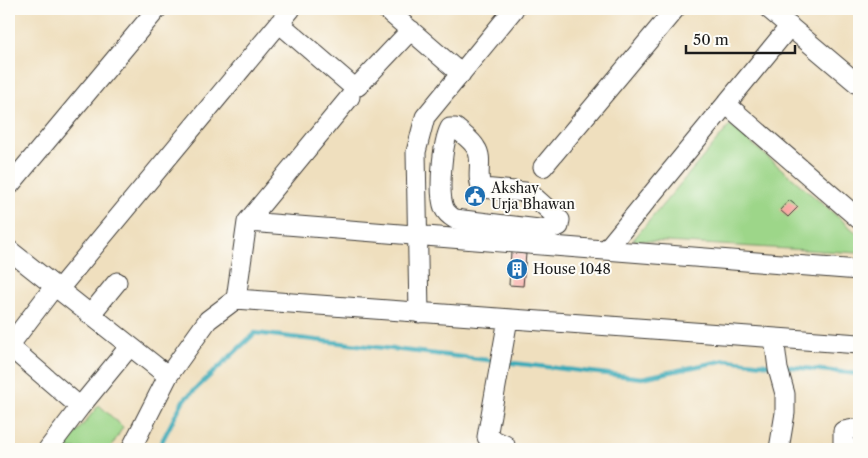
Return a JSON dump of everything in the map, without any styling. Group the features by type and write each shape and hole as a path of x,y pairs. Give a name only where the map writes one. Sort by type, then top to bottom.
{"street":[{"path":"9,186 158,9"},
{"path":"386,9 461,74"},
{"path":"419,312 416,152 425,117 514,9"},
{"path":"543,167 675,9"},
{"path":"769,9 859,85"},
{"path":"80,407 9,346 285,16 350,84 355,86 358,86 411,30"},
{"path":"606,250 790,26"},
{"path":"236,299 247,222 350,97"},
{"path":"726,104 859,219"},
{"path":"450,128 456,128 476,147 478,152 479,183 482,188 525,192 532,195 560,220 559,226 550,230 539,229 455,219 448,215 442,202 441,157 450,128"},
{"path":"416,161 441,157"},
{"path":"247,222 859,270"},
{"path":"9,250 168,376"},
{"path":"90,315 117,282"},
{"path":"131,449 168,376 208,320 236,299 859,344"},
{"path":"504,449 505,445 487,437 508,319"},
{"path":"774,338 778,369 785,394 779,449"},
{"path":"48,449 130,346"},
{"path":"851,449 843,444 844,431 859,428"}],"green space":[{"path":"730,125 859,235 859,253 633,240"},
{"path":"99,405 123,427 110,449 63,449"}],"building":[{"path":"789,200 798,207 788,217 780,210"},
{"name":"House 1048","path":"511,252 526,254 523,286 509,285"}],"waterway":[{"path":"158,449 183,401 255,333 496,361"},
{"path":"504,362 642,378 726,360 773,365"},
{"path":"783,366 859,374"}],"place":[{"name":"Akshay Urja Bhawan","path":"475,196"},
{"name":"House 1048","path":"517,269"}]}
